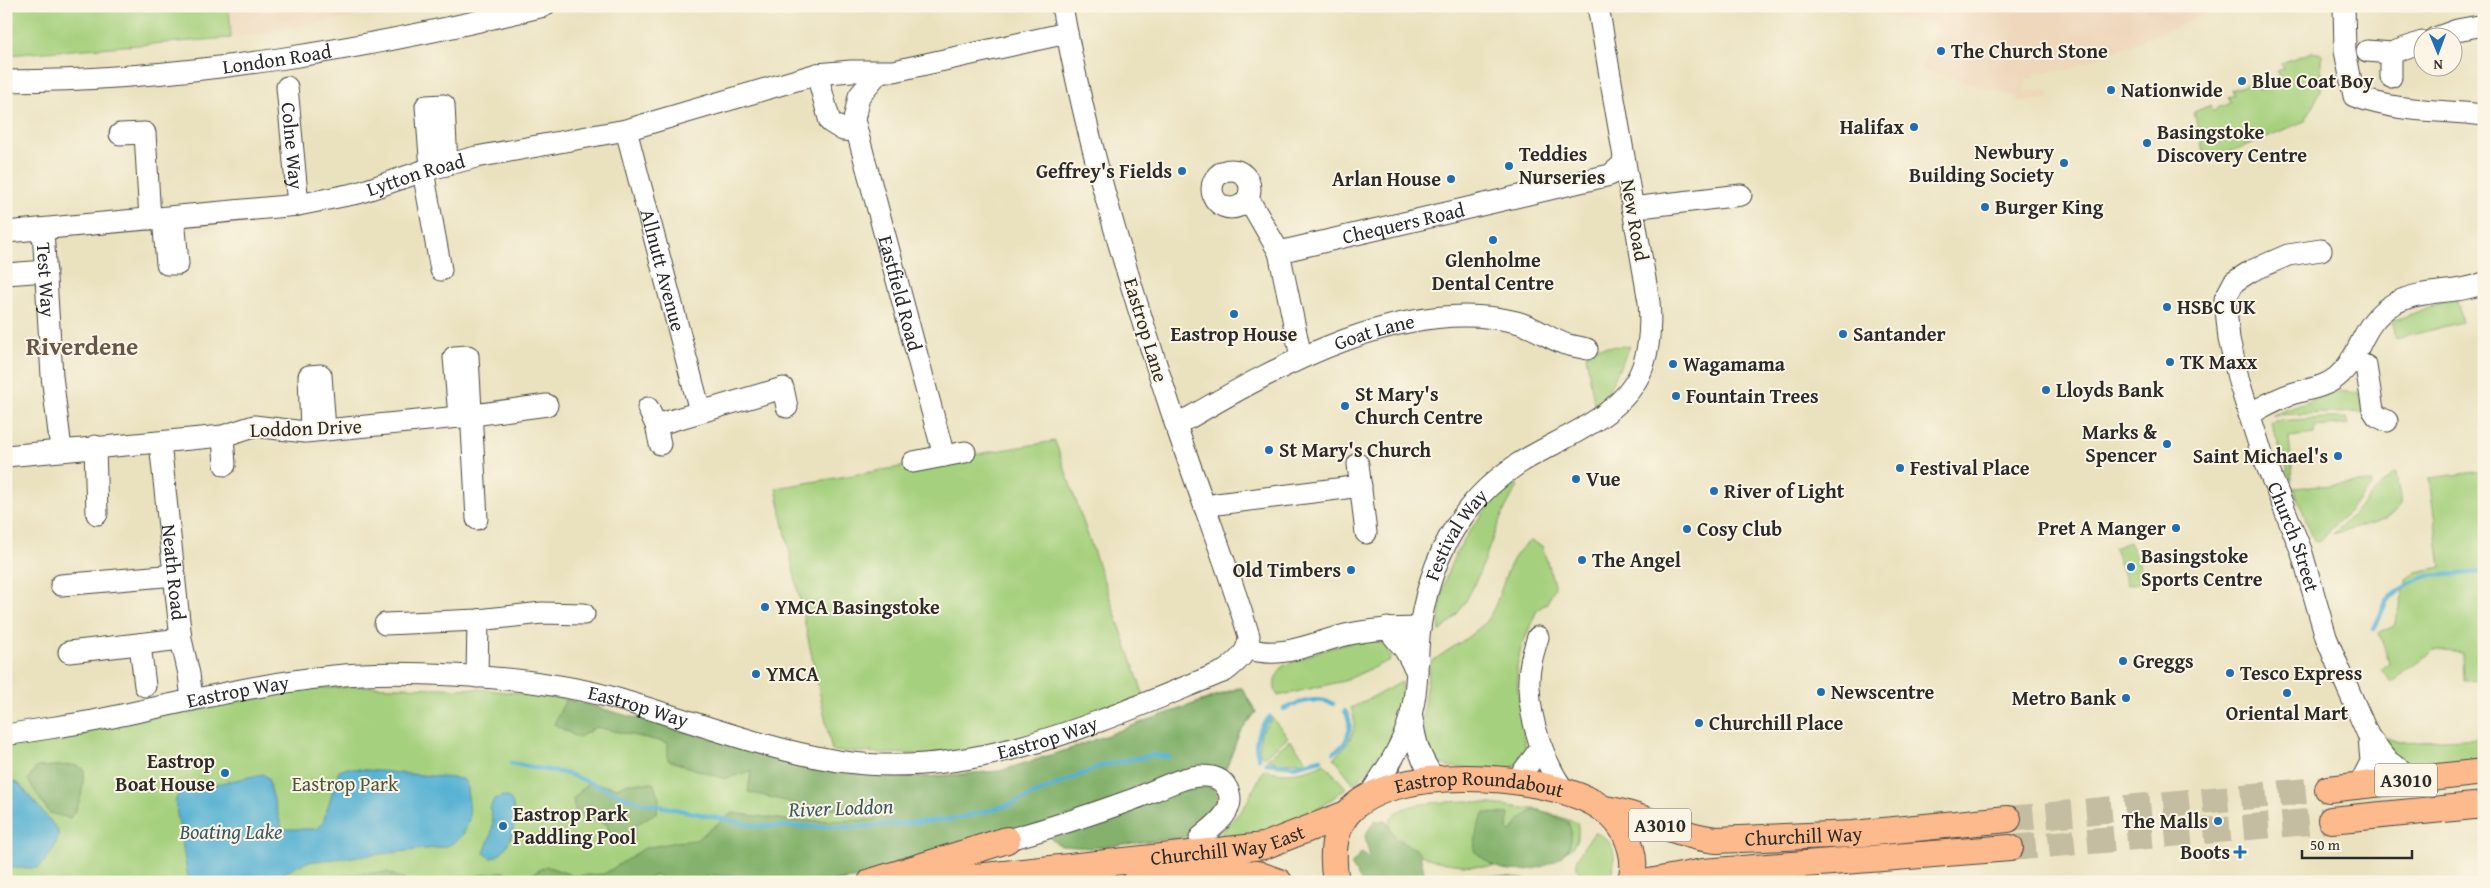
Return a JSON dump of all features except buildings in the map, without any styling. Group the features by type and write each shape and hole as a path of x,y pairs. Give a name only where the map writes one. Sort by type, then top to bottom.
{"main road":[{"name":"A3010","path":"2328,789 2484,772"},
{"name":"Eastrop Roundabout","path":"1346,814 1368,797 1398,785 1436,780 1488,778 1565,792 1593,802 1618,823 1628,837 1634,861 1630,882"},
{"name":"A3010","path":"2331,820 2484,805"},
{"name":"Churchill Way","path":"1603,809 1638,816 1700,838 1717,840 1853,834 2008,819"},
{"name":"Churchill Way East","path":"928,882 1264,846 1346,814"},
{"path":"1336,882 1333,863 1336,839 1346,814"},
{"path":"872,882 1007,840"},
{"name":"Churchill Way","path":"1649,882 1702,872 2010,848"},
{"name":"Churchill Way East","path":"1135,882 1211,874 1257,874 1279,882"}],"street":[{"name":"London Road","path":"6,81 125,77 212,67 338,48 471,24 544,6"},
{"name":"Eastrop Lane","path":"1062,6 1091,144 1133,289 1175,423 1249,636 1247,648"},
{"name":"New Road","path":"1598,6 1649,302 1649,336 1643,366 1637,378 1618,402 1598,418"},
{"path":"2344,6 2345,51 2354,96 2377,104 2403,109 2484,115"},
{"path":"2462,29 2484,25"},
{"path":"855,131 843,130 830,122 817,74 851,70 894,71 1067,33"},
{"path":"2367,52 2392,53 2412,46"},
{"path":"2392,53 2392,77"},
{"name":"Eastfield Road","path":"879,72 865,86 856,103 855,131 955,454 913,462"},
{"name":"Lytton Road","path":"6,232 298,205 358,193 434,168 476,157 626,130 817,74"},
{"name":"Colne Way","path":"288,87 298,205"},
{"name":"Allnutt Avenue","path":"626,130 700,411"},
{"path":"120,134 145,134 162,218"},
{"name":"Chequers Road","path":"1278,252 1610,175 1622,165 1624,158"},
{"path":"434,168 441,270"},
{"path":"1632,208 1741,195"},
{"path":"1248,198 1278,252 1301,357"},
{"name":"Test Way","path":"43,230 52,376 61,449"},
{"name":"Church Street","path":"2321,250 2288,254 2251,271 2234,282 2225,299 2225,313 2234,362 2249,414 2262,454 2301,550 2326,637 2369,737 2389,762 2414,780"},
{"path":"6,274 46,271"},
{"path":"2249,414 2275,400 2313,389 2335,379 2351,360 2374,318 2391,306 2426,292 2462,290 2484,283"},
{"name":"Goat Lane","path":"1175,423 1190,418 1301,357 1396,323 1460,314 1517,322 1564,344 1587,349"},
{"path":"2351,360 2366,366 2373,410 2377,416 2387,421"},
{"path":"654,426 783,388 787,407"},
{"name":"Loddon Drive","path":"6,456 61,449 223,436 254,426 305,432 318,429 465,416 547,405"},
{"path":"465,416 477,518"},
{"name":"Festival Way","path":"1436,780 1425,766 1415,742 1412,712 1420,628 1431,578 1445,542 1474,502 1518,464 1598,418"},
{"path":"223,436 225,465"},
{"name":"Neath Road","path":"160,442 181,639 189,674 192,700"},
{"path":"95,446 97,514"},
{"path":"1358,464 1366,533"},
{"path":"1205,508 1361,486"},
{"path":"61,585 175,575"},
{"path":"386,624 478,620 542,613 584,614"},
{"path":"478,620 478,677"},
{"path":"1387,628 1405,650 1417,672"},
{"path":"1247,648 1259,652 1278,653 1348,634 1387,628 1420,628"},
{"path":"1538,637 1532,657 1528,687 1541,748 1556,779 1565,792"},
{"path":"69,652 181,639"},
{"path":"140,644 145,686"},
{"name":"Eastrop Way","path":"6,735 94,720 192,700 338,676 378,674 478,677 583,691 805,755 842,762 900,764 968,760 1054,738 1224,671 1240,658 1247,648"},
{"name":"Festival Way","path":"1368,797 1394,758 1412,712"},
{"name":"Church Street","path":"2359,785 2371,762 2369,737"},
{"path":"1515,782 1541,748"},
{"path":"1007,840 1086,815 1181,781 1201,775 1216,777 1226,786 1230,797 1227,812 1200,838"}],"shaded area":[{"path":"229,6 417,6 231,38"},
{"path":"1879,6 2207,6 2209,13 2068,70 2034,73 2035,78 2026,79 2025,92 2048,90 2051,99 2018,101 2018,97 1920,69 1938,27 1876,13"}],"green space":[{"path":"6,6 229,6 231,38 6,55"},
{"path":"2312,52 2321,54 2321,90 2305,121 2220,156 2205,160 2194,112 2211,105 2213,110 2230,103 2228,97 2234,95 2232,90 2248,84 2250,88 2257,86 2259,91 2276,85 2274,79 2280,76 2277,71 2284,69 2281,63"},
{"path":"2457,300 2462,322 2396,339 2393,321 2443,302"},
{"path":"1630,346 1606,396 1595,409 1586,355 1596,347"},
{"path":"2339,391 2359,393 2363,412 2272,415"},
{"path":"2346,418 2348,424 2315,427 2314,434 2289,437 2293,479 2291,479 2271,423 2274,421"},
{"path":"1055,441 1144,696 1020,742 934,755 832,751 776,488"},
{"path":"2484,471 2484,680 2464,681 2463,653 2435,650 2406,669 2393,683 2381,670 2389,662 2379,633 2394,626 2407,579 2417,572 2441,567 2429,478"},
{"path":"2394,473 2396,474 2400,498 2400,505 2397,510 2381,520 2333,534"},
{"path":"1515,482 1518,487 1498,523 1476,582 1455,617 1440,632 1443,588 1449,568 1459,548 1470,530 1484,513"},
{"path":"2371,482 2372,486 2322,539 2318,542 2314,541 2294,488"},
{"path":"1531,541 1542,546 1555,587 1547,603 1537,610 1521,648 1517,667 1518,691 1526,750 1523,759 1515,766 1509,768 1483,769 1446,766 1439,763 1431,755 1423,731 1424,701 1430,663 1466,638 1486,621 1497,601 1509,567 1522,548"},
{"name":"Basingstoke Sports Centre","path":"2129,542 2147,581 2127,585 2114,548"},
{"path":"1366,639 1376,641 1385,647 1390,660 1344,681 1278,696 1275,689 1275,679 1283,666 1322,650"},
{"path":"1402,682 1400,713 1391,739 1376,761 1354,784 1334,758 1352,736 1354,723 1351,708"},
{"name":"Eastrop Park","path":"359,686 479,689 566,699 831,772 927,777 1000,771 1070,749 1237,688 1242,688 1256,712 1239,734 1224,774 865,877 834,882 6,882 6,745 305,689"},
{"path":"1242,688 1256,712 1239,734 1227,767 873,875 828,882 775,882 758,878 712,875 693,882 670,882 656,875 641,882 438,882 501,872 529,876 546,866 574,876 604,874 645,848 696,840 732,813 795,821 875,820 874,812 806,806 748,792 751,771 724,779 668,760 668,743 596,727 578,738 554,724 566,699 834,772 927,777 1000,771 1070,749"},
{"path":"1272,718 1288,737 1263,757 1259,751 1261,733"},
{"path":"2387,738 2399,742 2484,738 2484,753 2467,762 2456,765 2433,768 2411,767 2402,765 2383,739"},
{"path":"1290,740 1307,761 1279,763 1266,759"},
{"path":"1324,763 1346,788 1337,795 1309,814 1279,829 1257,835 1222,840 1220,835 1245,806 1264,769 1287,773 1310,769"},
{"path":"74,765 84,769 82,789 77,807 70,818 49,813 28,780 36,767"},
{"path":"1209,781 1219,798 1221,807 1195,836 1091,848 1061,846 1051,839 1052,834"},
{"path":"589,782 617,788 628,783 653,783 659,798 657,812 636,825 633,840 611,840 607,824 576,814 573,799"},
{"path":"1467,801 1540,810 1577,823 1576,840 1565,853 1546,861 1522,865 1470,866 1428,858 1410,848 1390,830 1390,819 1405,808 1415,805"},
{"path":"1535,809 1568,822 1571,836 1568,847 1561,857 1550,864 1536,868 1508,870 1493,866 1474,851 1477,829 1484,813 1509,814 1508,830 1512,832 1519,820"},
{"path":"1386,820 1395,838 1419,851 1424,872 1424,882 1362,882 1351,865 1362,852 1370,858 1365,836 1374,821"},
{"path":"1595,832 1608,841 1614,853 1613,867 1607,882 1585,882 1577,868 1580,854"},
{"path":"388,872 409,882 304,882 304,878"},
{"path":"1446,873 1511,877 1537,882 1439,882"}],"water":[{"name":"Boating Lake","path":"348,768 463,779 467,787 469,813 463,834 444,847 307,862 269,880 191,881 188,877 175,802 179,792 263,774 268,778 281,825 284,829 316,829 323,822 339,771"},
{"path":"15,782 20,785 58,830 57,840 52,851 37,868 6,868 6,784"},
{"name":"Eastrop Park Paddling Pool","path":"503,796 509,798 513,804 514,822 509,841 504,849 498,855 491,858 484,853 491,835 493,823 490,808 494,799"}],"waterway":[{"path":"2374,629 2387,600 2410,583 2428,576 2484,572"},
{"path":"1284,709 1295,704 1315,700 1333,704"},
{"path":"1334,752 1339,749 1349,734 1348,716 1345,711"},
{"path":"1259,758 1256,747 1258,736 1260,730 1270,717"},
{"name":"River Loddon","path":"511,763 568,774 636,801 757,826 858,827 955,819 1009,805 1103,765 1153,755 1169,757"},
{"path":"1266,763 1294,766 1321,759"}],"tunnel":[{"path":"2008,819 2328,789"},
{"path":"2010,848 2331,820"}],"place":[{"name":"The Church Stone","path":"1941,51"},
{"name":"Blue Coat Boy","path":"2242,81"},
{"name":"Nationwide","path":"2111,90"},
{"name":"Halifax","path":"1914,127"},
{"name":"Basingstoke Discovery Centre","path":"2147,143"},
{"name":"Newbury Building Society","path":"2064,163"},
{"name":"Teddies Nurseries","path":"1509,166"},
{"name":"Geffrey's Fields","path":"1182,171"},
{"name":"Arlan House","path":"1451,179"},
{"name":"Burger King","path":"1985,207"},
{"name":"Glenholme Dental Centre","path":"1493,240"},
{"name":"HSBC UK","path":"2167,307"},
{"name":"Eastrop House","path":"1234,314"},
{"name":"Santander","path":"1843,334"},
{"name":"TK Maxx","path":"2170,362"},
{"name":"Wagamama","path":"1673,364"},
{"name":"Lloyds Bank","path":"2046,390"},
{"name":"Fountain Trees","path":"1676,396"},
{"name":"St Mary's Church Centre","path":"1345,406"},
{"name":"Marks & Spencer","path":"2167,444"},
{"name":"St Mary's Church","path":"1269,450"},
{"name":"Saint Michael's","path":"2338,456"},
{"name":"Festival Place","path":"1900,468"},
{"name":"Vue","path":"1576,479"},
{"name":"River of Light","path":"1714,491"},
{"name":"Pret A Manger","path":"2176,528"},
{"name":"Cosy Club","path":"1687,529"},
{"name":"The Angel","path":"1582,560"},
{"name":"Basingstoke Sports Centre","path":"2131,567"},
{"name":"Old Timbers","path":"1351,570"},
{"name":"YMCA Basingstoke","path":"765,607"},
{"name":"Greggs","path":"2123,661"},
{"name":"Tesco Express","path":"2230,673"},
{"name":"YMCA","path":"756,674"},
{"name":"Newscentre","path":"1821,692"},
{"name":"Oriental Mart","path":"2287,693"},
{"name":"Metro Bank","path":"2126,698"},
{"name":"Churchill Place","path":"1699,723"},
{"name":"Eastrop Boat House","path":"225,773"},
{"name":"The Malls","path":"2218,821"},
{"name":"Eastrop Park Paddling Pool","path":"503,826"},
{"name":"Boots","path":"2240,852"}],"district":[{"name":"Riverdene","path":"82,346"}]}
